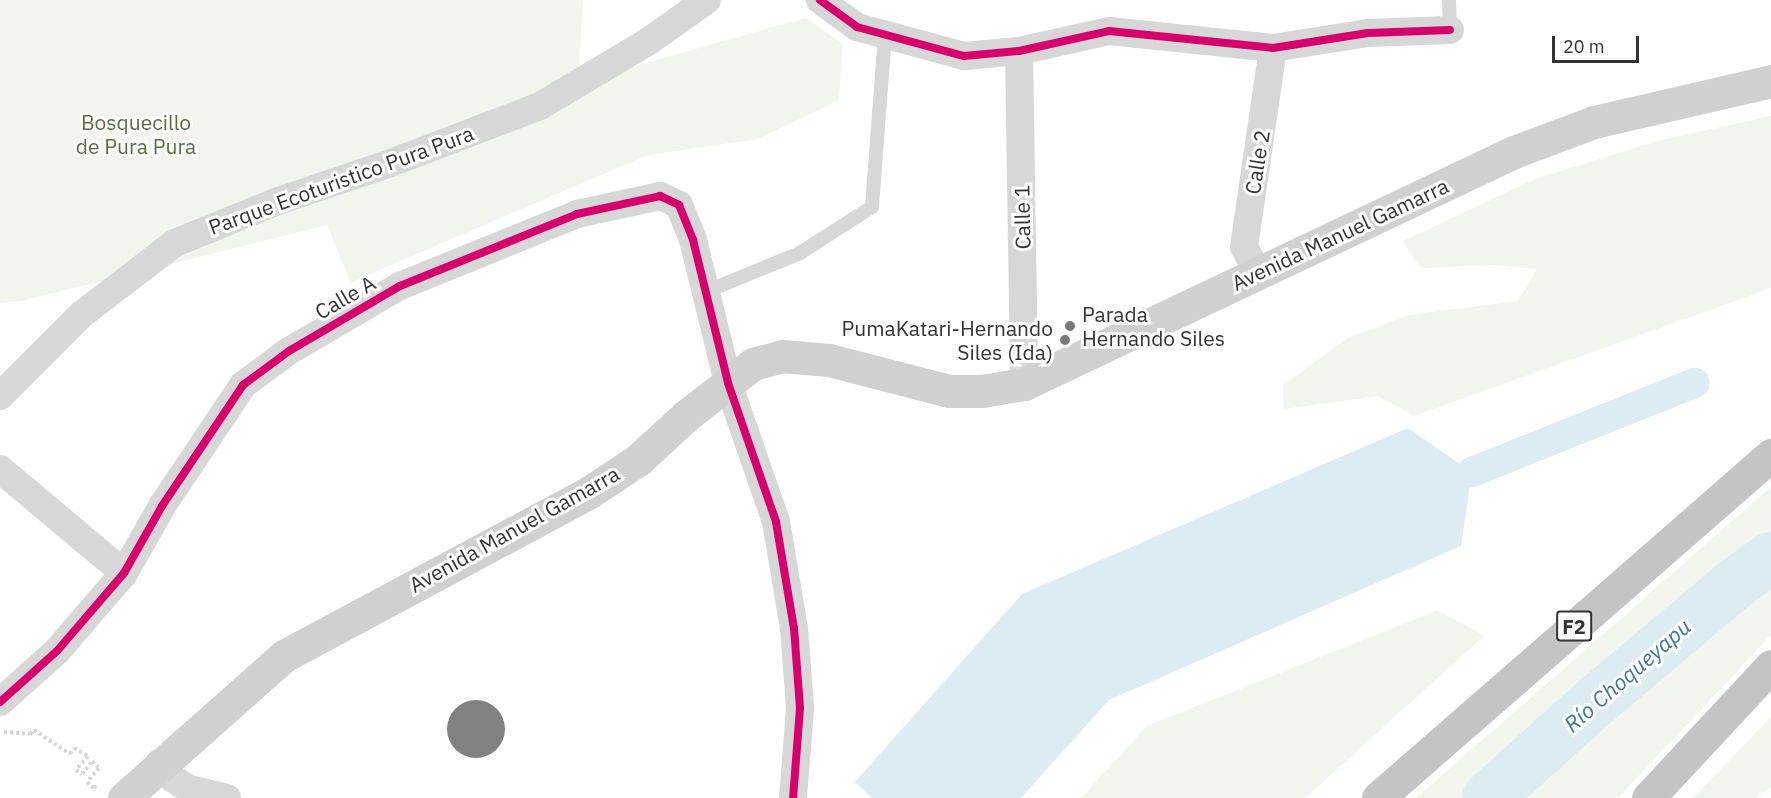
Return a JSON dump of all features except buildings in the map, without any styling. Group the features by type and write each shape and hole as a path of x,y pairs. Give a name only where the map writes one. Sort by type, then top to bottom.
{"highway":[{"name":"F2","path":"1378,798 1771,455"},
{"path":"1648,798 1771,666"}],"main road":[{"name":"Avenida Manuel Gamarra","path":"112,789 159,763 284,656 588,493 638,460 753,364 782,356 828,360 949,391 982,391 1023,384 1514,152 1594,122 1771,81"}],"street":[{"name":"Parque Ecoturistico Pura Pura","path":"0,396 81,315 174,243 278,201 388,164 540,106 649,41 707,0"},
{"path":"820,0 857,27 964,56 1019,51 1109,31 1273,48 1368,33 1450,30"},
{"name":"Calle 2","path":"1257,272 1244,247 1273,48"},
{"name":"Calle 1","path":"1019,51 1023,384"},
{"name":"Calle A","path":"0,702 57,651 124,573 157,514 243,385 289,351 400,286 577,214 660,196 679,205 693,240 728,383 776,522 794,628 800,708 795,794"},
{"path":"0,469 124,573"},
{"path":"159,763 172,778 189,789 227,798"}],"lane":[{"path":"1449,0 1450,30"},
{"path":"705,291 800,253 872,207 885,36"}],"path":[{"path":"0,732 30,734 34,730 70,754 74,748 88,756 76,770 82,774 92,761 99,768 87,782 94,788 112,789"}],"green space":[{"name":"Bosquecillo de Pura Pura","path":"0,0 583,0 578,82 806,18 843,44 839,100 758,139 648,155 351,282 327,225 22,301 0,303"},
{"path":"1771,116 1771,288 1414,416 1378,396 1284,409 1283,385 1348,338 1409,315 1518,301 1537,269 1497,265 1420,268 1403,241 1538,178 1661,140"},
{"path":"1771,487 1771,536 1738,559 1463,798 1416,798"},
{"path":"1771,582 1771,635 1618,798 1516,798 1681,654"},
{"path":"1438,610 1484,636 1305,798 1081,798 1147,726"},
{"path":"1771,717 1771,787 1755,798 1693,798"}],"shaded area":[{"path":"1408,428 1472,472 1461,546 1109,700 1021,798 872,798 855,782 1022,594"}],"waterway":[{"path":"1472,472 1695,383"},
{"name":"Río Choqueyapu","path":"1488,798 1597,700 1737,582 1771,558"}],"cycle path":[{"path":"820,0 857,27 964,56 1019,51 1109,31 1273,48 1368,33 1450,30"},
{"path":"0,702 57,651 124,573 162,506 243,385 289,351 400,286 577,214 660,196 679,205 693,240 728,383 776,522 794,628 800,708 793,798"}],"place":[{"name":"Parada Hernando Siles","path":"1070,326"},
{"name":"PumaKatari-Hernando Siles (Ida)","path":"1065,340"}]}
